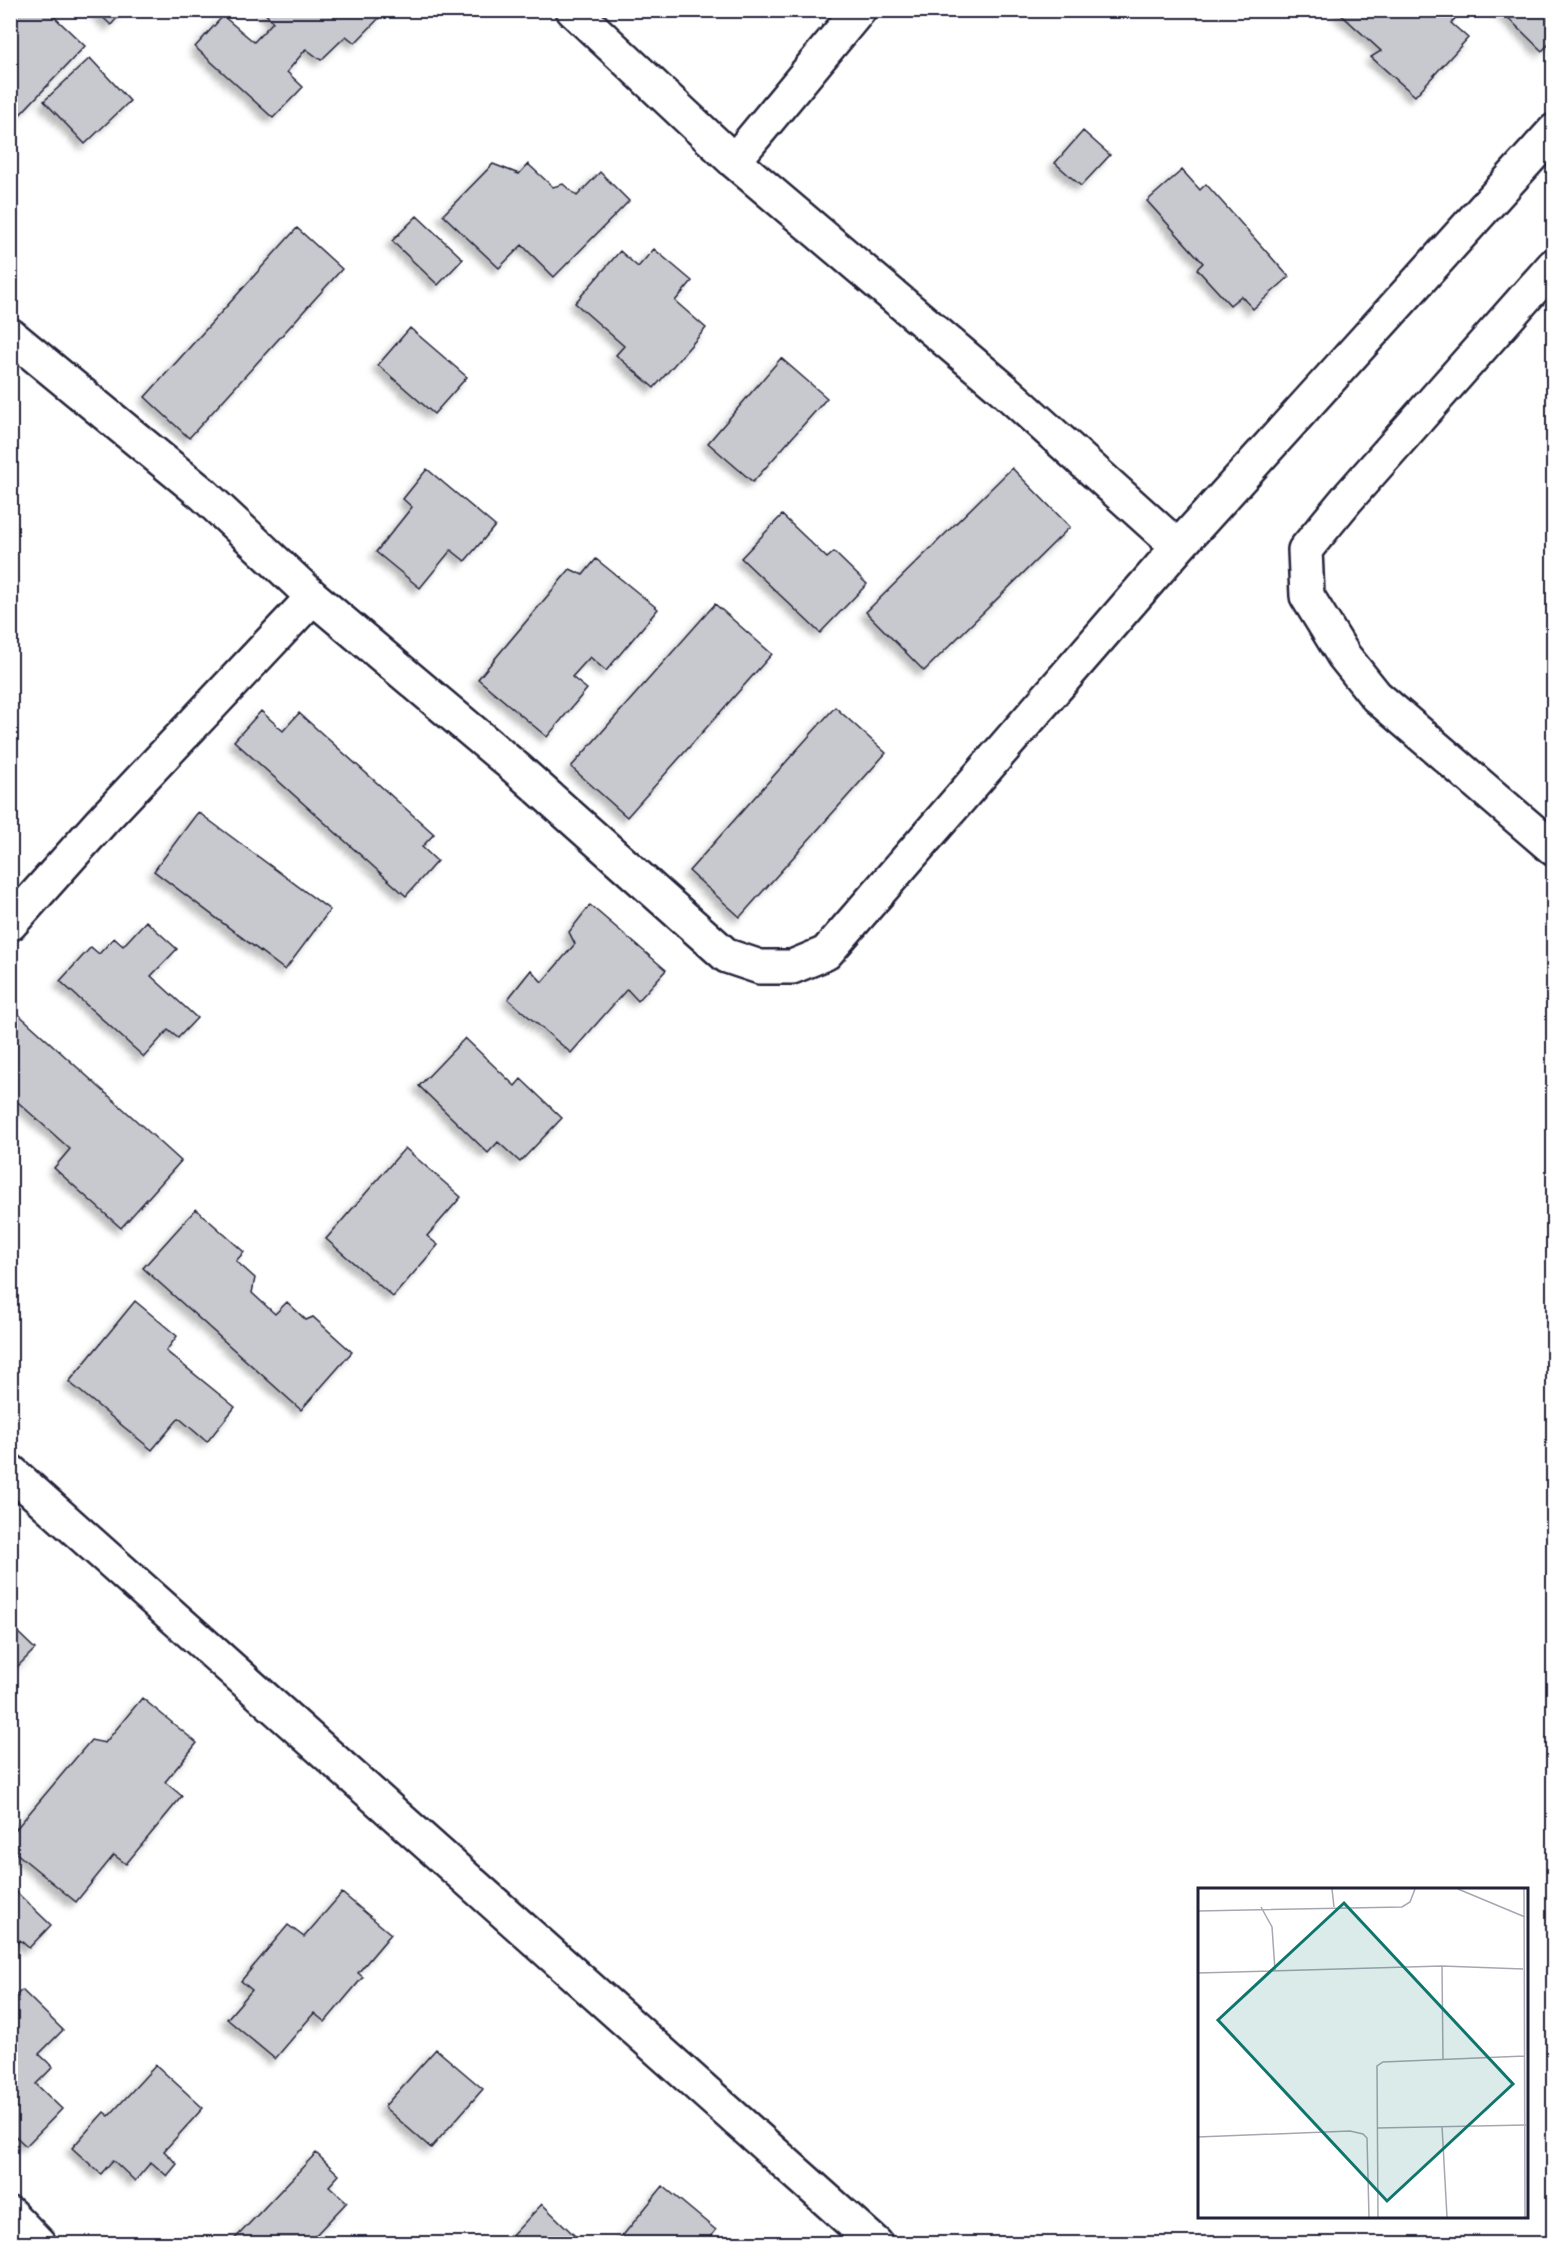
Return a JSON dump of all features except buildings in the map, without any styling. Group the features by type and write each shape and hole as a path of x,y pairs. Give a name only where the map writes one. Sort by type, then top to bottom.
{"street":[{"path":"573,10 734,161 1002,388 1178,548"},
{"path":"734,161 859,10"},
{"path":"10,335 203,494 313,597 516,768 728,956 760,968 792,967 826,953 1178,548 1554,131"},
{"path":"1554,264 1347,499 1305,550 1307,596 1344,656 1376,696 1554,849"},
{"path":"10,924 102,821 313,597"},
{"path":"10,1471 871,2242"},
{"path":"10,2214 39,2244"}]}
